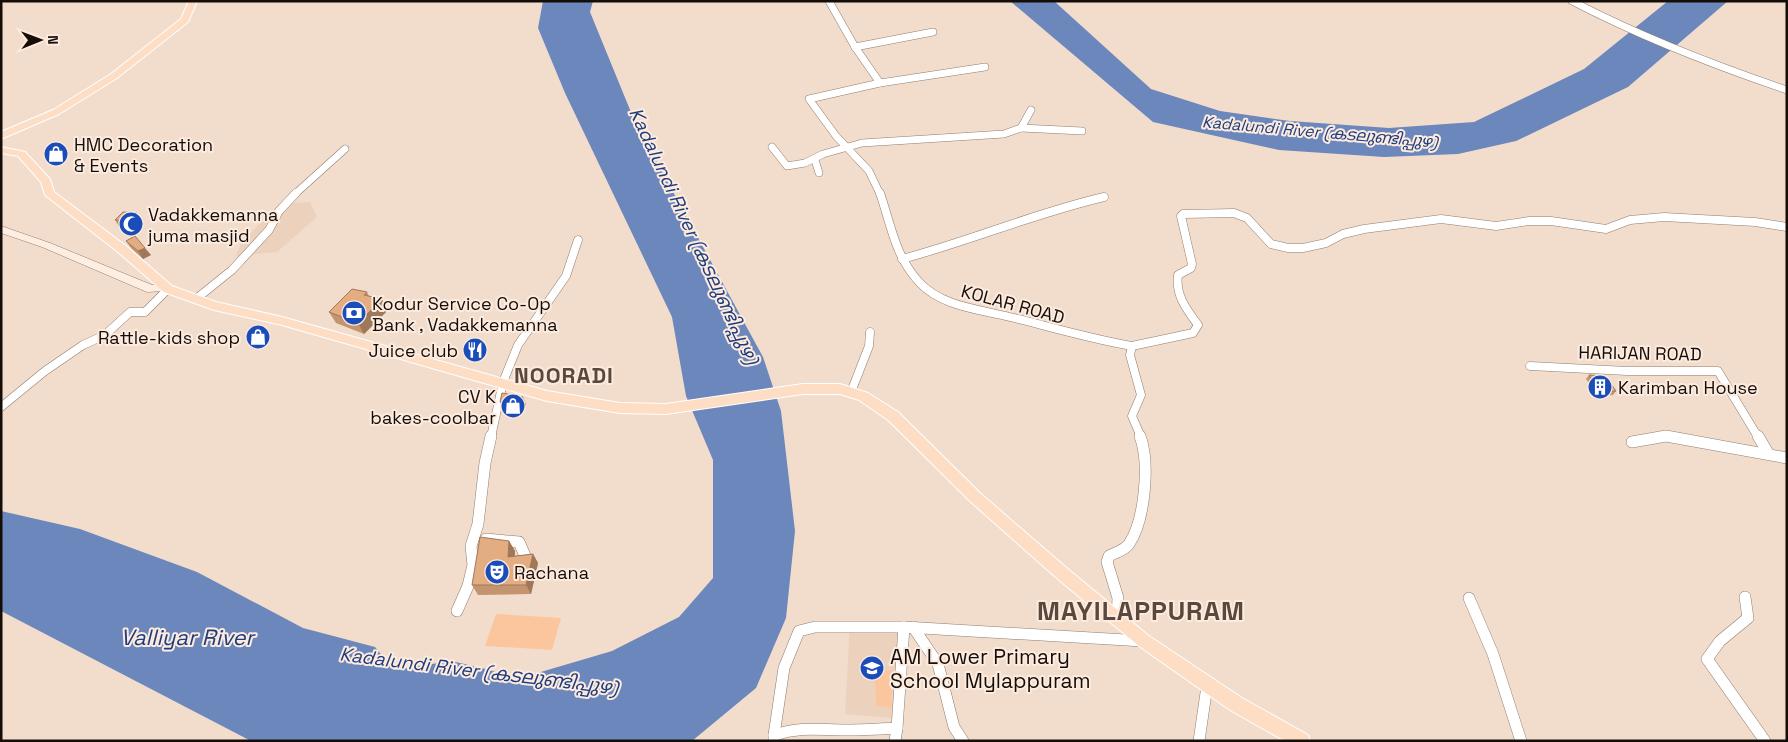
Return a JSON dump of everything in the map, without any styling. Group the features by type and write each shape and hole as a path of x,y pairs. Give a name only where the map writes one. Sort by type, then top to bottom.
{"main road":[{"path":"1,136 56,112 114,76 185,20 193,1"},
{"path":"1,150 20,154 46,182 49,193 122,249 166,288 214,306 282,321 547,396 620,408 666,409 803,389 840,389 863,396 893,416 976,498 1144,641 1208,686 1302,741"},
{"path":"1,229 46,245 151,289 166,288"}],"street":[{"path":"829,1 855,47 880,83 985,67"},
{"path":"1572,1 1626,30 1677,52 1787,90"},
{"path":"855,47 933,32"},
{"name":"KOLAR ROAD","path":"880,83 837,90 809,99 847,148 858,157 872,174 881,192 896,246 902,258 927,290 949,302 1078,337 1132,346"},
{"path":"1021,128 1031,110"},
{"path":"772,147 787,166 815,160 823,154 862,143 1004,134 1021,128 1082,131"},
{"path":"196,299 232,270 269,230 269,223 289,200 345,149"},
{"path":"815,160 819,173"},
{"path":"902,258 961,243 1039,213 1104,197"},
{"path":"1117,619 1118,598 1107,562 1109,556 1124,549 1132,539 1139,512 1146,466 1144,448 1132,416 1141,395 1130,355 1132,346 1193,333 1198,325 1182,303 1176,282 1178,275 1191,268 1192,264 1182,225 1181,216 1183,214 1234,213 1247,218 1271,244 1288,248 1303,248 1326,243 1344,234 1364,229 1441,219 1496,226 1529,221 1551,221 1610,230 1630,220 1664,217 1754,222 1787,227"},
{"path":"458,611 468,586 473,565 471,546 478,524 485,463 503,382 518,345 566,276 578,240"},
{"path":"1,407 45,371 74,353 83,345 104,335 130,312 145,312 166,288"},
{"path":"851,392 869,346 870,332"},
{"name":"HARIJAN ROAD","path":"1530,366 1627,371 1718,371 1768,452"},
{"path":"1632,442 1666,436 1718,447 1768,452 1787,458"},
{"path":"473,539 519,542 526,558"},
{"path":"1745,597 1748,618 1711,651 1708,659 1765,741"},
{"path":"1469,598 1494,654 1521,741"},
{"path":"774,738 784,671 792,642 799,632 815,627 909,627 1144,641"},
{"path":"895,741 909,627"},
{"path":"909,627 938,664 954,727 963,741"},
{"path":"1199,741 1208,686"},
{"path":"774,738 792,729 813,727 846,730 898,728"}],"shaded area":[{"path":"310,202 317,217 277,252 236,256 241,243 279,204"},
{"path":"496,614 561,618 552,650 485,646"},
{"name":"AM Lower Primary School Mylappuram","path":"900,621 893,718 845,714 850,623"},
{"path":"892,670 891,708 876,706 875,671"}],"water":[{"name":"Valliyar River","path":"543,1 593,1 590,12 635,122 763,357 781,411 795,531 786,618 756,688 692,741 251,741 1,611 1,511 80,529 197,572 303,628 375,647 394,670 451,661 517,679 612,651 679,617 713,578 713,460 686,396 672,317 565,93 538,28"},
{"name":"Kadalundi River (കടലുണ്ടിപ്പുഴ)","path":"1010,1 1054,1 1151,89 1220,111 1290,121 1389,128 1474,122 1584,69 1668,1 1728,1 1628,87 1516,141 1458,154 1384,157 1279,150 1153,122"}],"building":[{"path":"123,212 137,213 129,221 115,220"},
{"path":"135,236 145,248 138,251 126,241"},
{"path":"352,289 367,292 364,295 382,299 358,323 329,312"},
{"path":"1589,375 1605,376 1616,391 1601,392"},
{"path":"502,393 523,397 518,405 500,402"},
{"path":"480,537 509,541 508,557 533,554 526,585 472,585"}],"place":[{"name":"HMC Decoration & Events","path":"56,154"},
{"name":"Vadakkemanna juma masjid","path":"131,224"},
{"name":"Kodur Service Co-Op Bank , Vadakkemanna","path":"354,313"},
{"name":"Rattle-kids shop","path":"258,337"},
{"name":"Juice club","path":"475,350"},
{"name":"Karimban House","path":"1600,387"},
{"name":"CV K bakes-coolbar","path":"513,406"},
{"name":"Rachana","path":"497,572"},
{"name":"AM Lower Primary School Mylappuram","path":"872,668"}],"district":[{"name":"NOORADI","path":"564,375"},
{"name":"MAYILAPPURAM","path":"1141,611"}]}
